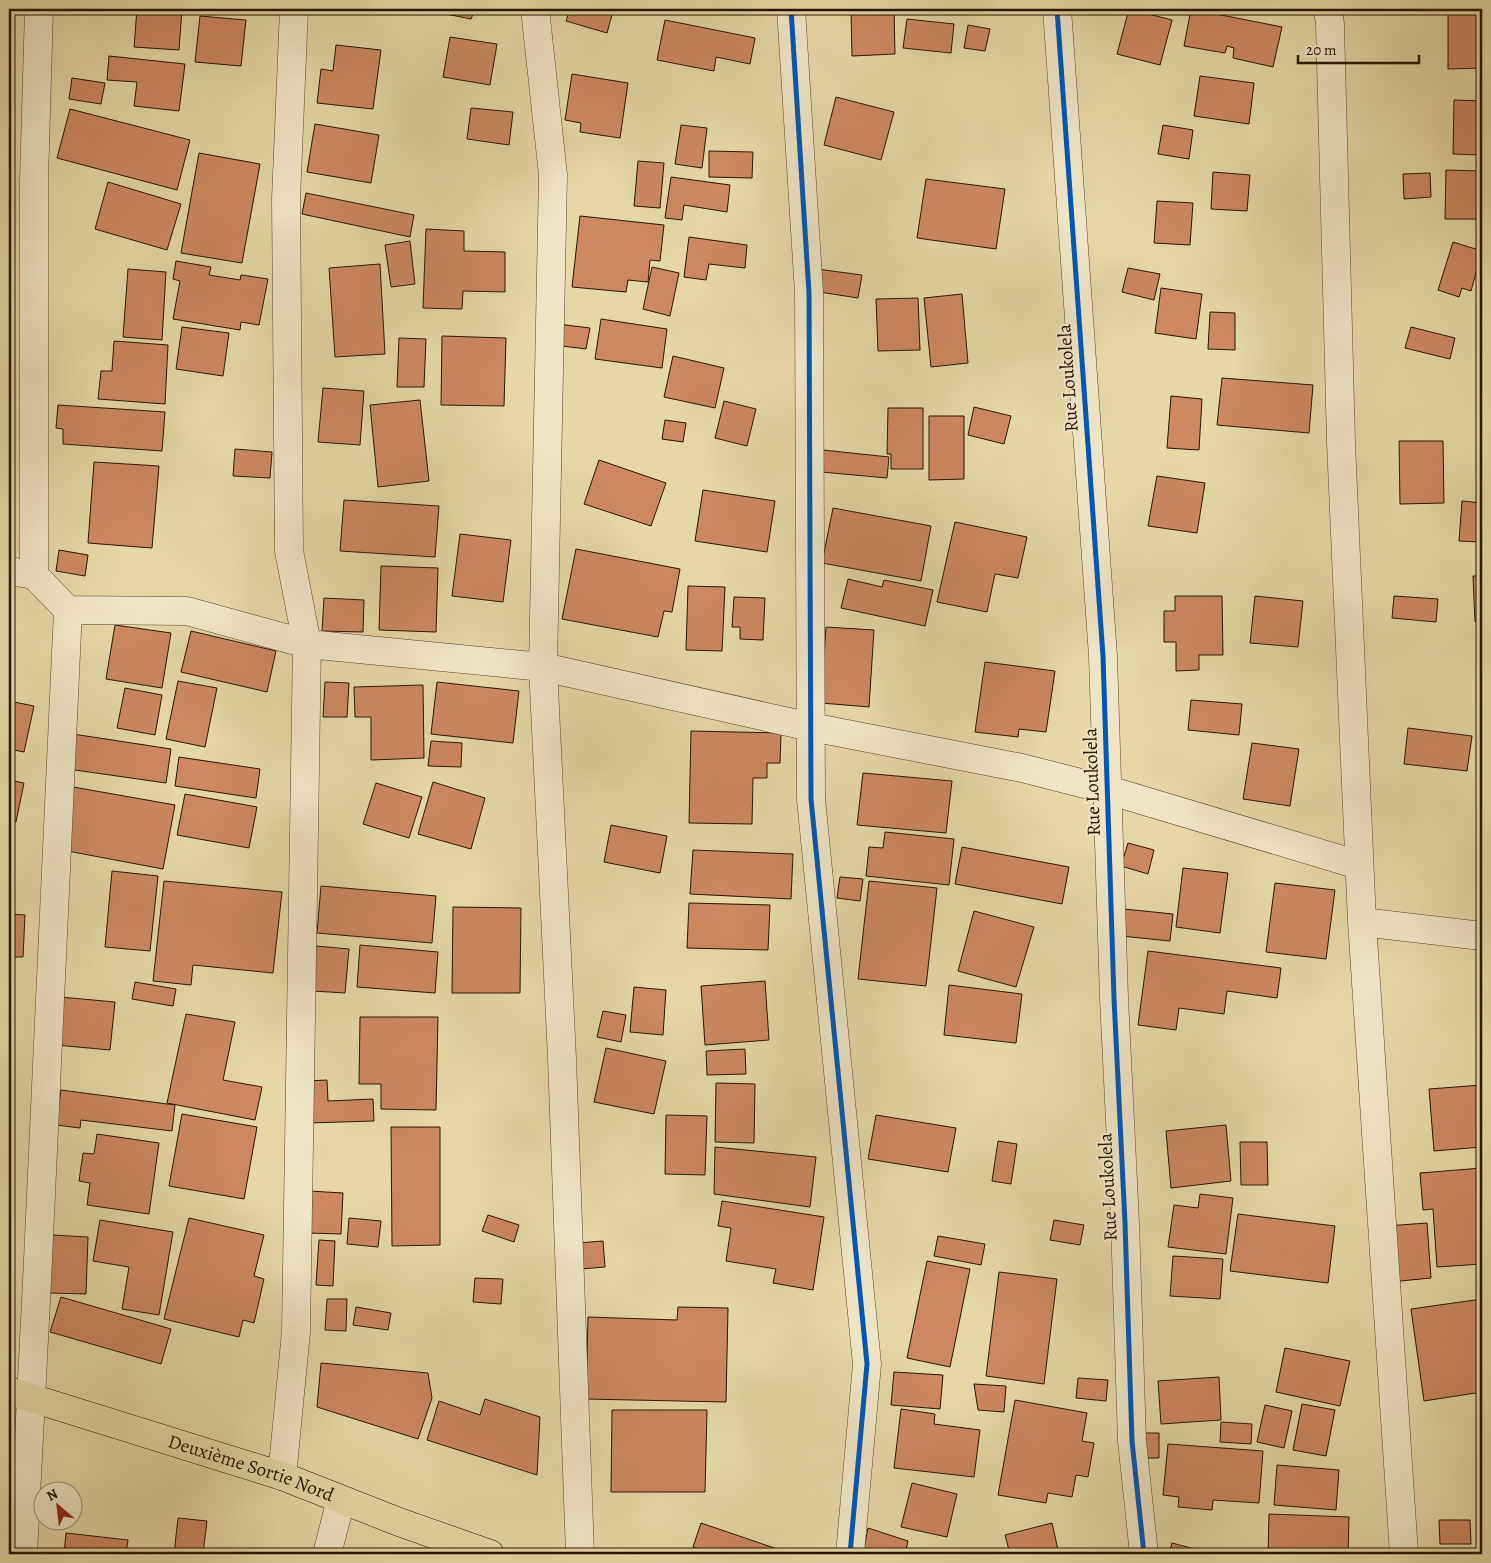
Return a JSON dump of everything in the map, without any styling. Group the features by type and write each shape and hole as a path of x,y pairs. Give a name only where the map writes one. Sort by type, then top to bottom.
{"main road":[{"name":"Deuxième Sortie Nord","path":"20,1394 282,1476 399,1522 490,1554"}],"street":[{"path":"39,9 22,573 68,610 187,611 307,644 543,667 811,727 1022,768 1108,790 1360,865"},
{"path":"282,1476 296,1332 307,644 289,551 286,199 294,9"},
{"path":"535,9 553,175 543,667 562,1058 580,1554"},
{"path":"792,9 809,292 811,799 866,1364 850,1554"},
{"name":"Rue Loukolela","path":"1057,9 1103,656 1114,998 1125,1223 1132,1441 1144,1554"},
{"path":"1328,9 1330,24 1340,432 1362,922 1404,1554"},
{"path":"23,1554 20,1394 38,1271 68,610"},
{"path":"1362,922 1482,936"},
{"path":"328,1554 341,1500"}],"building":[{"path":"137,9 182,9 179,50 134,47"},
{"path":"421,9 475,9 471,19"},
{"path":"570,9 604,9 613,11 607,33 566,21"},
{"path":"851,9 894,9 895,54 852,56"},
{"path":"1129,9 1172,20 1160,65 1117,54"},
{"path":"1191,9 1282,27 1273,67 1233,58 1234,48 1227,46 1225,53 1184,46"},
{"path":"1448,11 1482,11 1482,68 1448,69"},
{"path":"200,16 246,20 241,66 195,62"},
{"path":"907,19 954,24 951,53 903,48"},
{"path":"665,20 755,38 750,64 716,57 714,71 657,60"},
{"path":"968,25 990,29 985,51 964,48"},
{"path":"450,37 497,44 490,85 443,77"},
{"path":"336,45 381,50 373,109 317,103 321,69 333,71"},
{"path":"109,56 185,64 179,111 134,106 137,82 107,80"},
{"path":"572,74 628,83 620,138 580,132 581,123 565,120"},
{"path":"1200,76 1254,83 1249,124 1194,116"},
{"path":"72,78 105,83 101,104 69,99"},
{"path":"836,97 894,112 881,160 824,145"},
{"path":"1454,100 1482,101 1481,155 1453,154"},
{"path":"471,108 513,112 509,145 467,139"},
{"path":"70,109 190,140 177,190 57,158"},
{"path":"315,124 379,135 371,183 307,172"},
{"path":"681,125 707,128 702,168 675,164"},
{"path":"1163,125 1193,130 1189,159 1158,154"},
{"path":"709,151 753,152 752,178 709,177"},
{"path":"199,153 260,164 242,263 181,253"},
{"path":"638,161 664,163 660,208 634,206"},
{"path":"1446,170 1481,171 1480,219 1445,219"},
{"path":"1213,172 1250,175 1247,211 1211,209"},
{"path":"1430,173 1431,197 1404,199 1403,174"},
{"path":"671,177 730,185 727,212 684,205 682,220 665,218"},
{"path":"926,179 1005,189 996,249 917,238"},
{"path":"108,182 181,204 167,250 95,229"},
{"path":"306,193 414,215 410,237 302,214"},
{"path":"1157,201 1193,203 1190,245 1154,243"},
{"path":"580,216 664,225 660,261 650,260 648,282 628,280 626,292 572,287"},
{"path":"426,229 464,231 464,251 505,252 505,292 463,291 462,309 423,308"},
{"path":"689,237 747,245 745,268 709,264 706,280 684,277"},
{"path":"410,241 415,284 391,287 385,245"},
{"path":"1453,242 1482,251 1471,291 1462,288 1459,297 1438,290"},
{"path":"176,261 211,267 209,275 240,280 241,275 268,279 259,325 241,322 240,330 173,319 180,281 173,279"},
{"path":"380,264 385,354 335,357 329,268"},
{"path":"652,267 679,273 670,316 643,309"},
{"path":"1128,268 1160,274 1154,300 1122,292"},
{"path":"128,269 166,272 162,340 123,337"},
{"path":"817,269 862,275 858,298 813,291"},
{"path":"1161,288 1202,294 1196,339 1155,333"},
{"path":"962,294 968,363 931,367 924,298"},
{"path":"918,298 920,350 878,351 876,299"},
{"path":"1210,312 1235,313 1235,350 1208,349"},
{"path":"601,319 667,329 662,368 595,359"},
{"path":"558,324 590,328 586,349 554,345"},
{"path":"182,327 229,333 223,376 176,369"},
{"path":"1411,327 1455,338 1450,359 1405,348"},
{"path":"442,336 506,338 504,406 441,405"},
{"path":"399,338 426,339 424,387 397,387"},
{"path":"114,341 168,345 165,404 98,399 101,371 112,371"},
{"path":"673,356 724,368 715,408 664,397"},
{"path":"1222,378 1313,385 1309,433 1217,425"},
{"path":"323,388 364,391 360,445 318,442"},
{"path":"1171,396 1202,399 1199,450 1167,448"},
{"path":"420,400 429,481 378,487 370,405"},
{"path":"724,401 756,409 747,446 715,438"},
{"path":"58,405 165,412 162,451 63,444 63,429 56,428"},
{"path":"974,407 1011,416 1004,444 968,435"},
{"path":"888,408 923,408 923,469 891,469 891,454 887,454"},
{"path":"929,416 964,416 964,479 929,480"},
{"path":"665,420 686,423 683,442 662,439"},
{"path":"1399,441 1443,441 1444,503 1400,504"},
{"path":"235,449 272,452 270,478 233,476"},
{"path":"823,450 889,457 887,478 821,472"},
{"path":"599,460 666,483 651,526 584,504"},
{"path":"94,462 159,466 152,548 88,543"},
{"path":"1157,476 1205,483 1197,533 1148,526"},
{"path":"703,490 775,501 767,552 695,541"},
{"path":"344,500 439,506 435,557 340,551"},
{"path":"1462,501 1482,503 1482,542 1459,541"},
{"path":"833,508 931,526 921,581 822,563"},
{"path":"955,522 1027,537 1018,578 995,574 987,612 937,602"},
{"path":"460,534 511,540 503,602 452,596"},
{"path":"576,549 680,569 672,612 664,611 658,637 562,619"},
{"path":"59,550 88,555 85,576 56,571"},
{"path":"381,566 438,568 436,632 379,630"},
{"path":"1473,576 1482,576 1482,621 1475,622"},
{"path":"848,579 882,587 884,580 933,590 925,626 841,608"},
{"path":"688,586 725,587 722,651 686,650"},
{"path":"1175,596 1222,596 1223,655 1199,655 1199,670 1176,671 1176,642 1164,642 1164,611 1175,611"},
{"path":"1255,596 1303,601 1298,647 1250,643"},
{"path":"1394,596 1438,599 1436,622 1392,618"},
{"path":"734,597 765,598 763,640 740,639 740,627 732,627"},
{"path":"324,598 364,600 363,632 322,631"},
{"path":"115,625 171,633 162,688 106,679"},
{"path":"826,627 874,630 869,707 821,703"},
{"path":"191,631 276,651 267,692 181,672"},
{"path":"985,662 1055,671 1046,732 1019,729 1018,737 975,732"},
{"path":"178,681 217,688 205,747 166,739"},
{"path":"325,682 349,683 347,717 323,717"},
{"path":"437,682 519,691 513,743 431,734"},
{"path":"423,685 424,758 371,760 371,717 355,717 354,687"},
{"path":"125,688 162,695 155,735 117,728"},
{"path":"1191,700 1242,704 1239,735 1188,730"},
{"path":"9,701 34,706 24,752 9,749"},
{"path":"1408,728 1472,736 1467,771 1404,764"},
{"path":"691,731 781,733 780,763 767,763 767,778 753,778 752,824 689,823"},
{"path":"73,734 171,749 166,783 68,769"},
{"path":"431,741 462,743 461,767 428,766"},
{"path":"1252,743 1299,749 1290,806 1243,799"},
{"path":"179,757 260,769 256,798 175,786"},
{"path":"863,773 952,781 946,833 857,825"},
{"path":"9,780 24,783 16,822 9,820"},
{"path":"433,782 485,798 471,849 418,834"},
{"path":"376,783 422,797 409,838 363,824"},
{"path":"62,785 175,805 163,869 62,850"},
{"path":"185,794 257,807 249,848 177,835"},
{"path":"611,825 667,836 660,873 604,862"},
{"path":"885,832 954,839 949,885 866,876 869,847 883,848"},
{"path":"1128,843 1154,850 1148,874 1121,866"},
{"path":"962,847 1069,867 1062,904 955,884"},
{"path":"693,850 793,854 791,899 690,894"},
{"path":"1183,868 1228,873 1220,933 1176,927"},
{"path":"112,871 158,876 150,951 105,947"},
{"path":"840,877 863,879 860,901 837,898"},
{"path":"164,881 282,892 273,973 193,965 191,985 153,981"},
{"path":"869,881 937,888 926,986 858,979"},
{"path":"1275,883 1335,890 1326,959 1266,952"},
{"path":"321,886 436,896 432,943 317,933"},
{"path":"689,903 770,905 768,950 687,948"},
{"path":"453,907 521,908 520,993 452,993"},
{"path":"1124,909 1173,914 1170,941 1121,936"},
{"path":"974,911 1034,927 1016,987 958,971"},
{"path":"9,914 25,915 23,957 9,957"},
{"path":"360,945 438,952 435,993 357,987"},
{"path":"316,946 349,949 345,993 313,991"},
{"path":"1148,951 1281,968 1277,998 1227,991 1224,1014 1179,1008 1176,1030 1138,1025"},
{"path":"1478,957 1482,957 1482,1028"},
{"path":"765,981 769,1040 705,1045 701,986"},
{"path":"135,982 176,989 173,1006 132,999"},
{"path":"949,985 1022,994 1016,1043 944,1035"},
{"path":"634,987 666,990 663,1035 630,1032"},
{"path":"60,997 115,1002 110,1050 56,1045"},
{"path":"603,1011 626,1015 621,1042 597,1037"},
{"path":"186,1014 235,1022 223,1080 262,1087 255,1120 167,1103"},
{"path":"360,1017 438,1017 436,1110 381,1109 381,1084 359,1084"},
{"path":"606,1048 666,1061 654,1114 594,1102"},
{"path":"745,1049 746,1074 707,1075 706,1051"},
{"path":"327,1080 328,1101 373,1099 374,1121 308,1123 307,1081"},
{"path":"716,1083 755,1084 754,1143 715,1142"},
{"path":"1482,1085 1482,1147 1434,1151 1429,1089"},
{"path":"61,1090 175,1105 172,1131 81,1120 80,1128 56,1125"},
{"path":"182,1114 257,1127 244,1199 169,1186"},
{"path":"666,1115 707,1116 705,1175 665,1174"},
{"path":"876,1115 956,1128 948,1172 868,1159"},
{"path":"1226,1125 1231,1181 1171,1188 1166,1131"},
{"path":"391,1127 440,1127 440,1245 392,1246"},
{"path":"97,1134 159,1143 149,1214 87,1205 90,1183 79,1181 83,1153 94,1154"},
{"path":"998,1141 1017,1144 1011,1184 992,1181"},
{"path":"1240,1142 1267,1142 1268,1185 1241,1185"},
{"path":"715,1147 816,1157 810,1207 714,1194"},
{"path":"9,1165 13,1166 10,1186 9,1186"},
{"path":"1482,1168 1482,1264 1437,1267 1433,1209 1423,1210 1420,1173"},
{"path":"309,1191 343,1193 341,1234 308,1233"},
{"path":"1200,1194 1233,1198 1226,1254 1168,1247 1174,1205 1198,1208"},
{"path":"722,1201 824,1217 813,1290 773,1283 776,1269 726,1261 731,1228 718,1226"},
{"path":"1238,1214 1335,1226 1328,1283 1230,1271"},
{"path":"488,1215 519,1225 514,1242 482,1231"},
{"path":"189,1218 264,1235 254,1276 264,1279 254,1323 243,1320 239,1337 164,1319"},
{"path":"349,1218 381,1221 378,1247 347,1244"},
{"path":"100,1220 173,1232 159,1315 122,1309 129,1267 93,1261"},
{"path":"1054,1220 1084,1225 1080,1245 1050,1240"},
{"path":"1427,1223 1431,1278 1390,1282 1386,1226"},
{"path":"52,1235 88,1237 86,1294 50,1293"},
{"path":"938,1236 985,1244 981,1265 934,1256"},
{"path":"319,1240 335,1241 333,1286 316,1285"},
{"path":"603,1241 605,1267 580,1269 578,1243"},
{"path":"1173,1256 1223,1259 1220,1299 1170,1296"},
{"path":"927,1261 970,1269 950,1367 907,1358"},
{"path":"999,1272 1057,1279 1044,1384 986,1376"},
{"path":"475,1278 503,1279 501,1304 473,1302"},
{"path":"61,1297 171,1329 161,1364 50,1332"},
{"path":"327,1299 347,1299 346,1331 325,1330"},
{"path":"1482,1299 1482,1392 1424,1401 1411,1309"},
{"path":"356,1307 391,1313 388,1330 353,1325"},
{"path":"678,1307 728,1308 726,1402 586,1399 588,1317 677,1320"},
{"path":"1285,1348 1350,1361 1340,1406 1276,1392"},
{"path":"321,1363 428,1373 432,1398 418,1439 317,1407"},
{"path":"894,1372 943,1375 940,1409 891,1405"},
{"path":"1219,1377 1221,1420 1161,1424 1158,1381"},
{"path":"1078,1378 1108,1380 1106,1401 1076,1398"},
{"path":"974,1384 1006,1386 1004,1412 978,1410"},
{"path":"485,1399 540,1417 537,1475 427,1440 439,1401 480,1415"},
{"path":"1015,1400 1087,1413 1082,1441 1094,1443 1088,1477 1076,1475 1072,1497 1048,1493 1046,1503 998,1495"},
{"path":"1302,1404 1335,1410 1326,1456 1293,1450"},
{"path":"1265,1405 1292,1411 1284,1448 1257,1442"},
{"path":"901,1409 935,1414 934,1424 980,1430 974,1477 894,1468"},
{"path":"612,1410 707,1410 705,1492 611,1492"},
{"path":"1221,1422 1252,1424 1251,1444 1220,1442"},
{"path":"1137,1433 1159,1433 1159,1458 1138,1458"},
{"path":"1168,1444 1263,1451 1259,1503 1213,1500 1212,1510 1178,1507 1179,1497 1163,1495"},
{"path":"1277,1465 1339,1470 1336,1510 1274,1505"},
{"path":"912,1483 957,1494 947,1537 901,1527"},
{"path":"1269,1514 1349,1517 1348,1554 1268,1554"},
{"path":"178,1518 207,1521 203,1553 213,1554 174,1554"},
{"path":"1439,1520 1470,1520 1471,1544 1440,1544"},
{"path":"701,1523 792,1554 716,1554 693,1547"},
{"path":"1052,1523 1059,1554 1010,1554 1005,1535"},
{"path":"868,1528 908,1541 905,1554 863,1554"},
{"path":"66,1533 128,1540 126,1554 64,1554"},
{"path":"1172,1543 1214,1554 1169,1554"}],"cycle path":[{"path":"791,9 809,293 811,799 867,1364 850,1554"},
{"path":"1057,9 1103,656 1114,998 1125,1223 1132,1441 1144,1554"}]}
